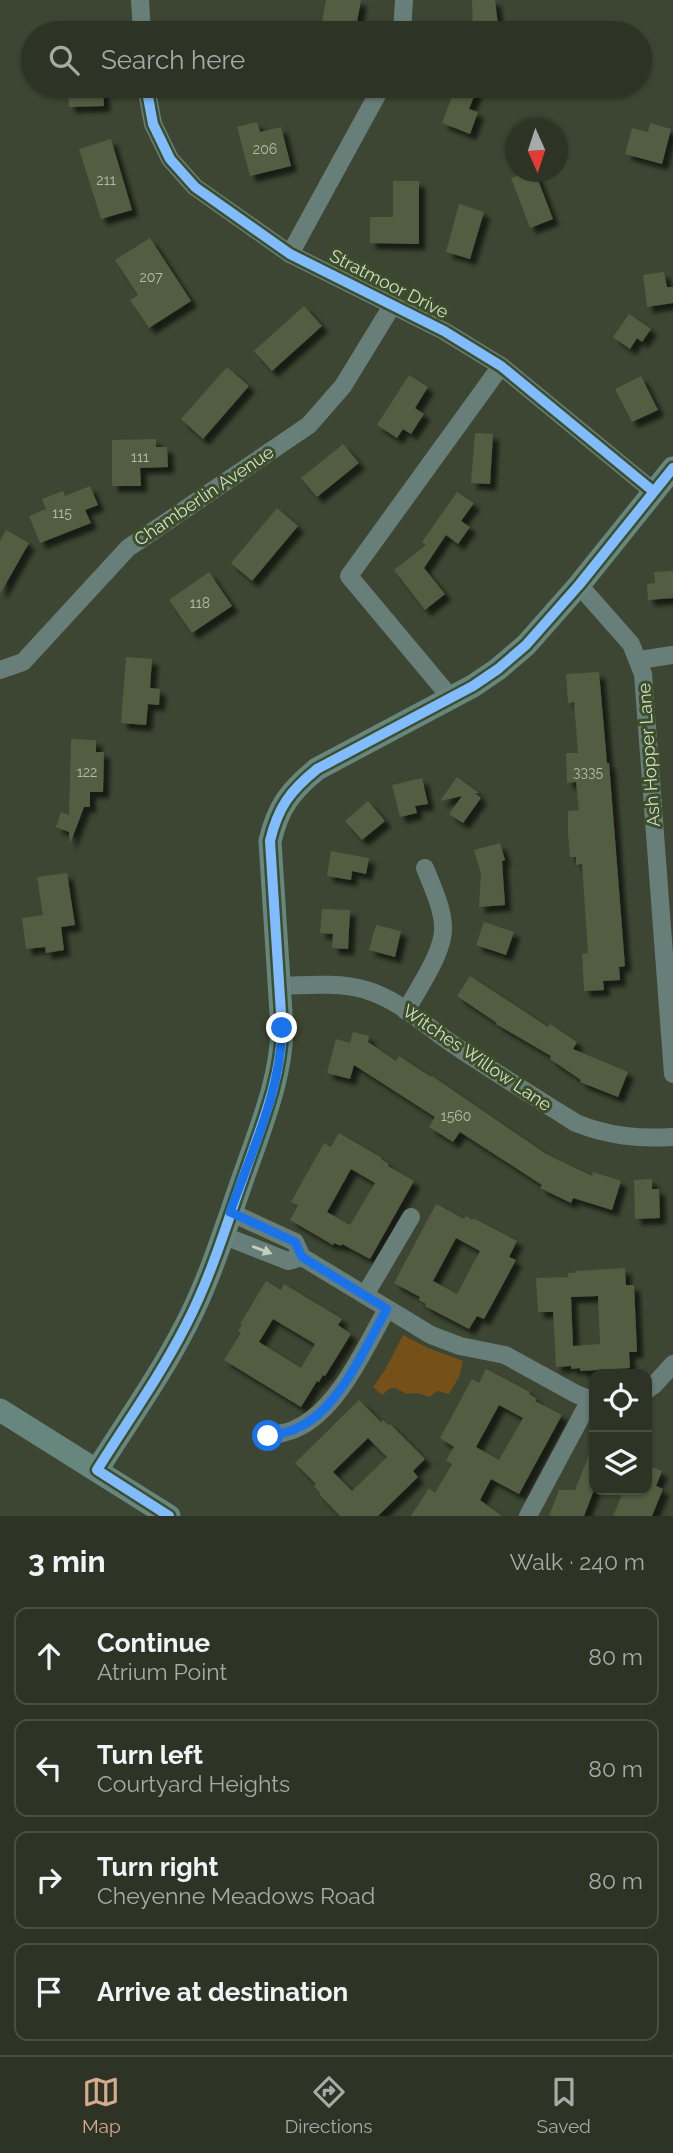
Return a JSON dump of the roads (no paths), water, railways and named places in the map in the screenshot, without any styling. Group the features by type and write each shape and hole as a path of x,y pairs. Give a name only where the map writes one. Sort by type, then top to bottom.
{"main road":[{"path":"97,1470 162,1371 181,1335 222,1235 270,1101 282,1052 271,841 275,819 284,802 299,783 317,769 451,698 498,669 526,645 579,585 673,468"},
{"path":"0,1410 169,1516"}],"street":[{"path":"140,0 141,21"},
{"path":"403,21 404,0"},
{"name":"Stratmoor Drive","path":"148,98 153,124 170,159 195,187 290,254 444,331 501,366 653,491"},
{"path":"290,254 375,98"},
{"name":"Chamberlin Avenue","path":"0,670 23,662 128,548 309,425 343,386 392,306"},
{"path":"451,698 349,576 501,366"},
{"name":"Ash Hopper Lane","path":"579,585 631,644 639,660 645,691 665,856 673,1073"},
{"path":"639,660 673,655"},
{"path":"406,1011 443,936 440,910 425,868"},
{"name":"Witches Willow Lane","path":"280,986 316,985 364,989 406,1011 576,1123 629,1138 673,1137"},
{"path":"230,1212 295,1242 302,1257 430,1335 448,1343 518,1360 589,1399"},
{"path":"365,1295 411,1217"},
{"path":"222,1235 288,1261 302,1257"},
{"path":"268,1436 295,1429 319,1414 343,1384 387,1309"},
{"path":"652,1387 673,1364"},
{"path":"528,1516 589,1405"}]}
